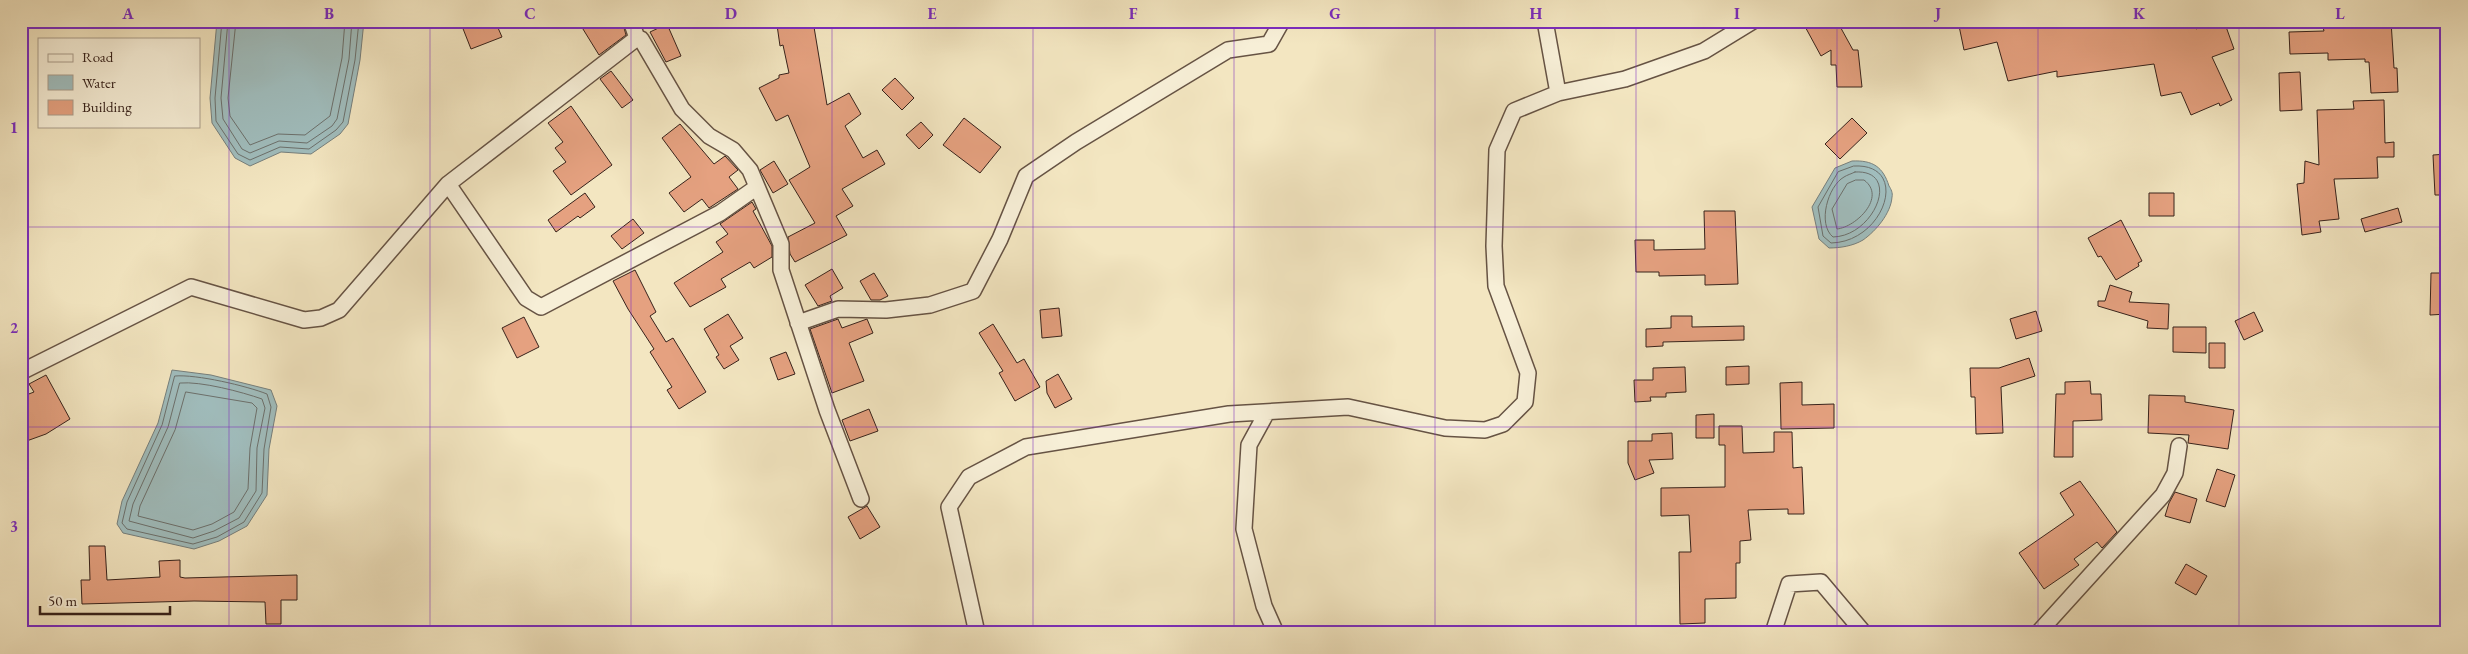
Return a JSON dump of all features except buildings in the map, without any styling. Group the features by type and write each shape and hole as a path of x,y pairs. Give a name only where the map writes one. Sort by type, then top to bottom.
{"street":[{"path":"632,21 638,38 641,39 682,109 709,136 733,150 750,170 781,244 781,270 827,410 862,500"},
{"path":"798,322 838,308 886,310 930,305 974,291 1000,239 1026,176 1076,142 1228,50 1269,44 1282,21"},
{"path":"1545,21 1558,93"},
{"path":"977,633 949,507 969,477 1026,447 1229,414 1348,407 1445,428 1485,430 1503,424 1525,402 1528,373 1496,286 1494,237 1497,150 1514,111 1558,93 1625,79 1704,51 1753,21"},
{"path":"21,372 191,287 304,320 321,318 339,310 448,184 638,38"},
{"path":"448,184 526,298 540,306 720,213 757,187"},
{"path":"1267,412 1249,445 1244,529 1264,606 1276,633"},
{"path":"2038,633 2163,495 2175,473 2180,446"},
{"path":"1773,633 1789,584 1821,582 1864,633"}],"water":[{"path":"217,21 364,21 360,60 348,124 340,134 311,154 281,152 250,166 235,158 212,123 210,98"},
{"path":"1852,161 1871,163 1880,169 1892,191 1891,203 1882,221 1863,240 1838,248 1829,248 1819,239 1812,207 1835,168"},
{"path":"172,370 211,375 271,390 277,406 269,449 267,495 247,526 219,541 194,549 123,533 117,524 122,501 158,423"}]}
